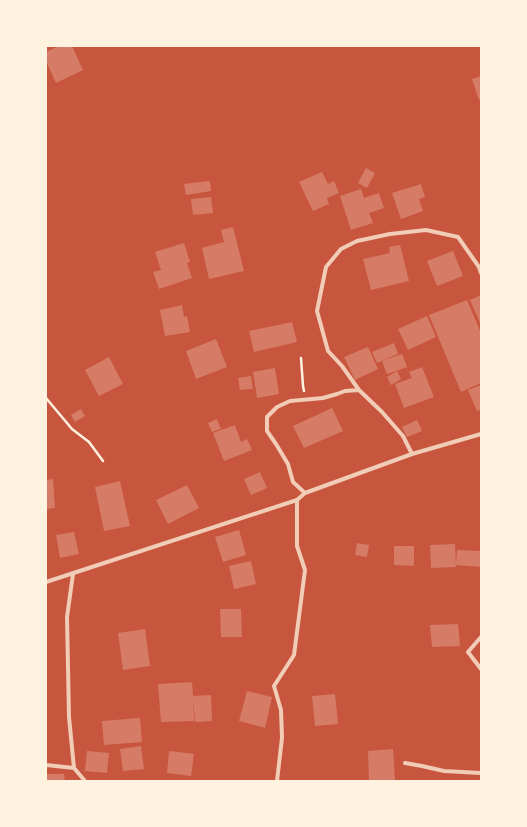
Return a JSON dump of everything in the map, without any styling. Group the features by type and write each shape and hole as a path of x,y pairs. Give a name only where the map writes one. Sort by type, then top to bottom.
{"street":[{"path":"412,454 403,436 382,412 359,390 342,366 328,351 318,311 326,267 341,249 357,241 390,234 426,230 458,237 479,266 481,273"},
{"path":"305,493 293,482 288,464 267,431 267,417 277,407 290,401 323,398 345,391 359,390"},
{"path":"46,582 297,500 305,493 412,454 481,434"},
{"path":"277,781 282,738 280,710 274,686 294,655 305,570 297,546 297,500"},
{"path":"73,574 67,617 69,717 74,768 85,781"},
{"path":"481,638 468,652 481,669"},
{"path":"405,763 444,771 481,773"},
{"path":"46,765 74,768"}],"path":[{"path":"301,358 303,386 306,399"},
{"path":"46,398 72,429 88,442 103,460"}],"building":[{"path":"59,46 72,46 83,70 56,83 46,61 46,52"},
{"path":"481,76 481,99 479,100 472,79"},
{"path":"366,168 375,173 367,188 358,183"},
{"path":"322,172 328,184 334,181 339,193 327,198 329,204 313,211 299,182"},
{"path":"210,181 211,191 186,195 184,184"},
{"path":"421,184 425,197 419,199 423,211 401,219 392,193"},
{"path":"361,189 364,198 379,193 384,208 369,213 373,223 351,230 340,196"},
{"path":"211,197 213,213 193,215 191,199"},
{"path":"233,227 244,271 209,279 202,248 224,242 221,230"},
{"path":"184,243 190,262 187,263 192,278 159,289 153,272 161,270 155,252"},
{"path":"400,245 409,281 371,290 363,259 390,253 389,247"},
{"path":"453,251 463,276 437,286 427,261"},
{"path":"481,295 481,325 470,300"},
{"path":"467,300 481,333 481,383 461,392 429,315"},
{"path":"182,305 184,317 187,316 190,332 165,336 160,310"},
{"path":"427,316 436,337 408,350 398,329"},
{"path":"292,322 297,342 254,352 249,331"},
{"path":"216,339 227,367 196,379 186,351"},
{"path":"394,343 398,354 377,363 372,352"},
{"path":"368,347 378,369 355,380 344,357"},
{"path":"402,354 407,367 387,374 382,361"},
{"path":"109,357 123,384 99,396 85,370"},
{"path":"422,367 434,397 404,408 395,384 412,378 409,372"},
{"path":"275,368 279,394 257,398 253,372"},
{"path":"397,371 401,379 391,385 387,377"},
{"path":"251,376 253,389 240,390 238,378"},
{"path":"481,385 481,410 477,411 468,390"},
{"path":"332,408 343,431 304,448 293,426"},
{"path":"81,409 85,416 75,422 71,415"},
{"path":"217,419 221,429 212,432 208,423"},
{"path":"417,420 422,431 407,437 402,427"},
{"path":"235,425 241,442 247,439 252,450 224,461 213,433"},
{"path":"260,472 267,488 251,495 244,479"},
{"path":"53,479 55,508 46,509 46,480"},
{"path":"120,481 130,526 104,531 95,487"},
{"path":"187,485 199,508 168,524 156,500"},
{"path":"239,530 246,555 223,562 215,537"},
{"path":"74,532 79,554 60,558 56,535"},
{"path":"357,543 369,545 367,557 355,555"},
{"path":"455,544 456,567 431,568 430,545"},
{"path":"394,546 414,546 414,566 394,565"},
{"path":"457,550 481,551 481,567 456,565"},
{"path":"251,561 256,584 234,589 229,566"},
{"path":"220,609 241,609 242,637 221,637"},
{"path":"458,624 460,646 432,647 430,625"},
{"path":"145,629 150,666 123,670 118,633"},
{"path":"192,682 193,696 211,695 212,721 195,722 193,698 194,721 161,722 158,684"},
{"path":"247,691 272,697 265,728 239,721"},
{"path":"335,694 338,724 315,726 312,696"},
{"path":"140,718 142,742 104,745 102,721"},
{"path":"141,746 144,769 123,771 120,749"},
{"path":"393,749 395,780 369,781 368,751"},
{"path":"87,751 109,753 107,773 85,771"},
{"path":"169,751 194,754 191,776 167,773"},
{"path":"46,774 64,774 65,781 46,781"}]}
